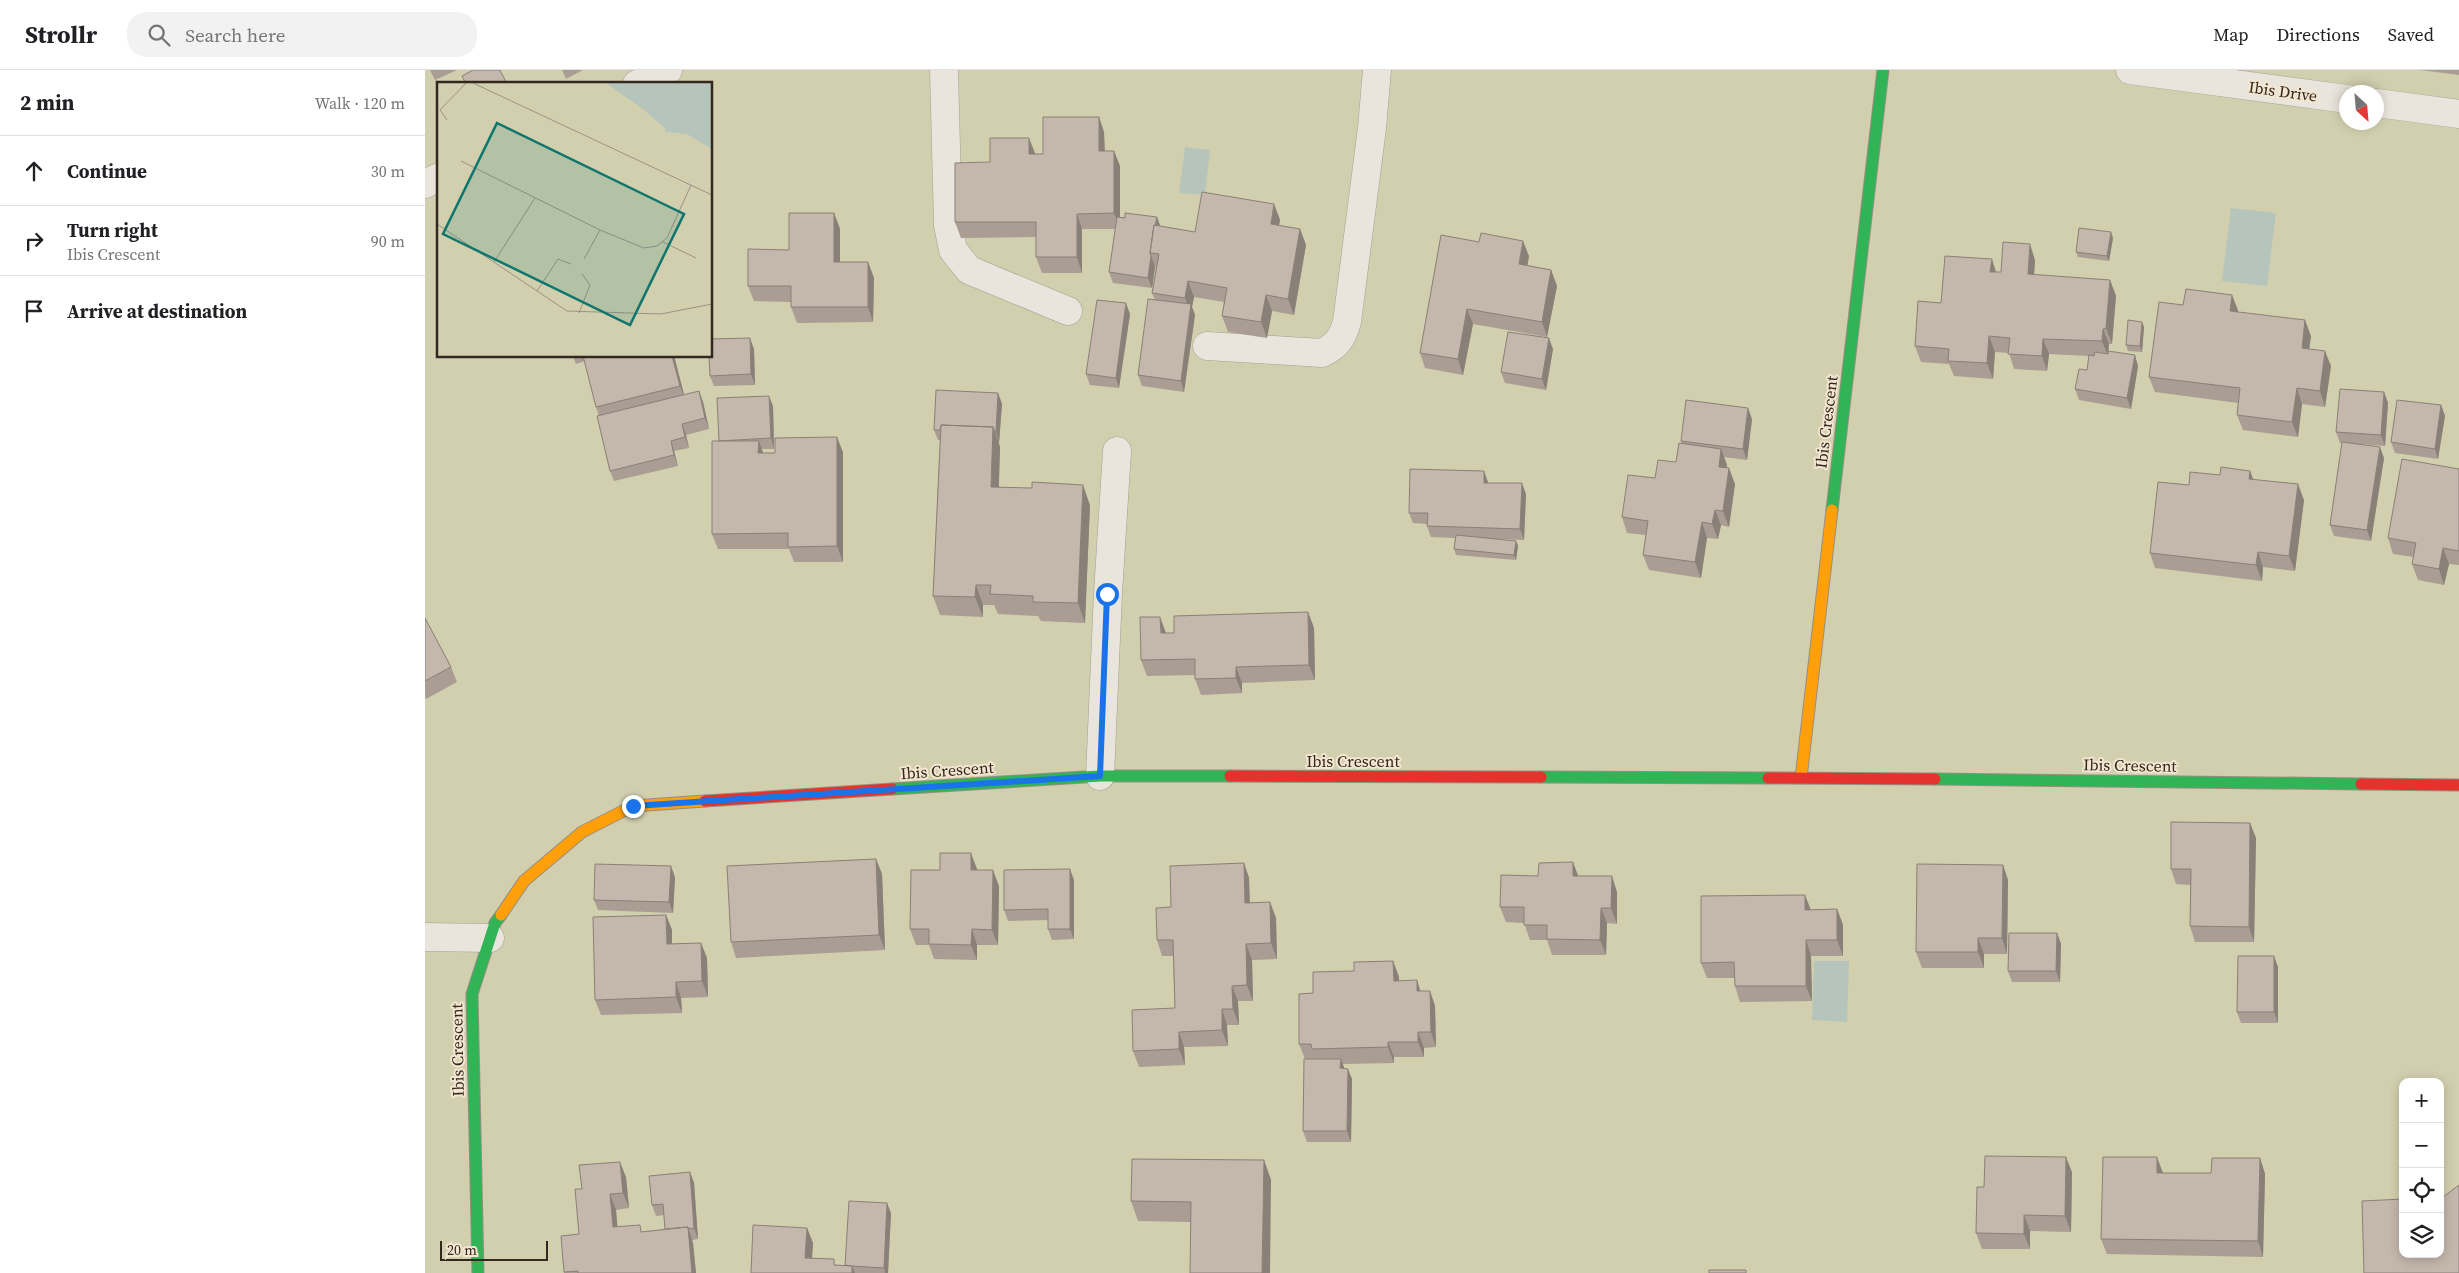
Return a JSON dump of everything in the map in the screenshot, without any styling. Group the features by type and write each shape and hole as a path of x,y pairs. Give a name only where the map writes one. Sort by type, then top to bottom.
{"street":[{"path":"641,82 668,70"},
{"path":"944,70 948,225 953,250 969,270 1068,311"},
{"path":"1207,346 1321,353 1332,348 1342,339 1347,322 1372,128 1377,70"},
{"name":"Ibis Crescent","path":"1801,778 1883,70"},
{"name":"Ibis Drive","path":"2130,70 2339,98"},
{"path":"2384,104 2459,114"},
{"path":"425,184 437,178"},
{"path":"1100,776 1107,594 1117,451"},
{"name":"Ibis Crescent","path":"478,1273 472,994 490,938 495,923 524,882 582,832 633,806 1100,776 1801,778 2459,784"},
{"path":"425,937 490,938"}],"shaded area":[{"path":"425,70 2459,70 2459,1273 425,1273"},
{"path":"1185,147 1210,150 1205,195 1179,193"},
{"path":"2231,208 2276,213 2267,286 2222,281"},
{"path":"1814,961 1849,961 1847,1022 1812,1020"}],"building":[{"path":"473,70 500,70 506,82 465,82 462,76"},
{"path":"1043,117 1099,117 1099,151 1114,151 1114,213 1077,214 1077,257 1036,257 1036,222 955,222 955,163 990,162 990,138 1029,138 1029,154 1043,154"},
{"path":"1202,192 1274,204 1271,224 1300,229 1288,299 1266,295 1261,322 1222,316 1227,288 1188,281 1185,298 1152,293 1159,254 1150,253 1154,225 1195,232"},
{"path":"789,213 834,213 834,262 868,262 868,307 791,307 791,286 748,286 748,249 789,250"},
{"path":"1125,213 1157,217 1154,225 1148,278 1109,272 1117,217 1125,218"},
{"path":"2079,228 2111,232 2107,256 2076,252"},
{"path":"1481,233 1523,241 1519,264 1551,270 1542,322 1467,309 1458,359 1420,353 1441,235 1479,242"},
{"path":"2003,242 2030,244 2028,274 2110,280 2106,328 2103,329 2102,341 2043,339 2042,356 2008,354 2010,338 1989,336 1987,363 1948,361 1949,349 1915,346 1918,301 1941,303 1945,256 1992,259 1990,272 2001,272"},
{"path":"2186,289 2232,295 2230,311 2305,320 2302,348 2325,351 2320,391 2297,388 2292,422 2237,415 2240,388 2149,377 2159,302 2183,305"},
{"path":"1148,299 1191,304 1181,381 1138,375"},
{"path":"1097,300 1126,303 1116,378 1086,374"},
{"path":"2128,320 2142,322 2140,346 2126,345"},
{"path":"1508,332 1549,338 1542,379 1501,372"},
{"path":"750,338 751,374 710,376 709,358 713,358 713,339"},
{"path":"2108,351 2135,355 2127,398 2075,389 2079,369 2087,370 2089,355 2094,356 2095,352 2108,354"},
{"path":"584,358 673,358 680,386 596,407"},
{"path":"2340,389 2384,392 2381,435 2336,432"},
{"path":"936,390 998,393 996,432 993,427 941,425 940,430 934,430"},
{"path":"699,391 705,418 682,424 685,437 671,441 674,455 610,471 597,416"},
{"path":"769,396 771,438 719,441 717,398"},
{"path":"1686,400 1748,408 1743,449 1681,441"},
{"path":"2397,400 2441,405 2435,449 2391,442"},
{"path":"941,425 993,427 991,487 1032,488 1032,482 1083,485 1078,603 1033,602 1033,596 990,594 991,585 976,585 975,597 933,596"},
{"path":"837,437 837,546 788,547 788,533 712,534 712,441 759,441 758,453 775,453 775,438"},
{"path":"2342,442 2380,447 2367,530 2330,525"},
{"path":"1679,443 1721,449 1719,467 1729,468 1723,511 1715,510 1712,524 1702,522 1695,562 1643,555 1648,521 1622,517 1628,475 1655,478 1658,460 1676,462"},
{"path":"2402,459 2459,469 2459,551 2443,548 2439,569 2412,564 2416,543 2388,538"},
{"path":"2221,467 2250,471 2249,479 2298,484 2289,556 2258,552 2256,565 2150,553 2158,482 2189,485 2190,472 2220,475"},
{"path":"1410,469 1484,471 1484,483 1522,483 1520,529 1427,526 1428,513 1409,513"},
{"path":"1456,535 1516,541 1514,555 1454,549"},
{"path":"1308,612 1309,665 1236,667 1236,678 1195,679 1195,659 1141,660 1140,617 1160,617 1161,633 1174,633 1174,616"},
{"path":"425,618 451,667 425,681"},
{"path":"2171,822 2250,823 2249,927 2190,926 2191,869 2171,869"},
{"path":"940,853 971,853 971,870 993,870 992,930 972,929 971,945 929,944 929,929 910,929 911,870 940,870"},
{"path":"876,859 879,935 731,942 727,866"},
{"path":"1573,862 1573,876 1612,876 1611,908 1601,908 1600,940 1547,939 1547,925 1524,925 1524,907 1500,907 1501,875 1538,876 1539,863"},
{"path":"1244,863 1245,903 1270,902 1271,943 1246,944 1247,985 1232,986 1233,1009 1222,1009 1222,1030 1179,1032 1179,1049 1133,1051 1132,1010 1175,1008 1173,940 1157,940 1156,908 1171,907 1170,866"},
{"path":"595,864 671,866 669,902 594,900"},
{"path":"1917,864 2003,865 2002,938 1978,938 1978,952 1916,952"},
{"path":"1070,869 1070,929 1048,929 1048,909 1004,910 1004,870"},
{"path":"1805,895 1805,910 1837,909 1837,940 1806,940 1806,986 1735,986 1734,962 1701,963 1701,896"},
{"path":"666,915 667,944 701,943 702,981 676,982 676,997 595,1000 593,917"},
{"path":"2009,933 2057,933 2056,971 2008,971"},
{"path":"2238,956 2274,956 2274,1012 2237,1012"},
{"path":"1393,961 1394,981 1417,980 1417,991 1430,991 1431,1032 1418,1032 1418,1042 1388,1042 1388,1047 1312,1049 1311,1044 1299,1044 1299,994 1313,993 1313,972 1354,971 1354,962"},
{"path":"1304,1059 1341,1059 1340,1068 1348,1069 1347,1131 1303,1131"},
{"path":"1985,1156 2066,1157 2065,1216 2024,1215 2024,1234 1976,1233 1977,1187 1984,1187"},
{"path":"2103,1157 2157,1157 2157,1173 2211,1173 2212,1158 2260,1158 2258,1241 2101,1239"},
{"path":"1132,1159 1264,1160 1262,1273 1190,1273 1191,1202 1131,1201"},
{"path":"620,1162 623,1193 610,1194 613,1227 640,1225 641,1232 688,1227 692,1273 564,1272 561,1236 579,1234 575,1189 582,1189 579,1165"},
{"path":"690,1172 694,1228 665,1229 663,1204 652,1205 649,1176"},
{"path":"2459,1185 2459,1273 2364,1273 2362,1201 2399,1199 2399,1258 2444,1258 2444,1196"},
{"path":"849,1201 887,1203 884,1268 845,1265"},
{"path":"753,1225 807,1228 805,1258 834,1259 834,1265 852,1266 852,1273 751,1273"},
{"path":"1709,1270 1746,1270 1746,1273 1709,1273"}],"traffic: fast":[{"path":"1832,510 1883,70"},
{"path":"892,789 1100,776 1230,776"},
{"path":"1541,777 1768,778"},
{"path":"1935,779 2361,784"},
{"path":"478,1273 472,994 495,923 501,915"}],"traffic: slow":[{"path":"1801,778 1832,510"},
{"path":"501,915 524,881 582,832 633,806 705,801"}],"traffic: jam":[{"path":"1230,776 1541,777"},
{"path":"1768,778 1935,779"},
{"path":"2361,784 2459,785"},
{"path":"705,801 892,789"}],"route":[{"path":"633,806 1100,776 1107,594"}]}
